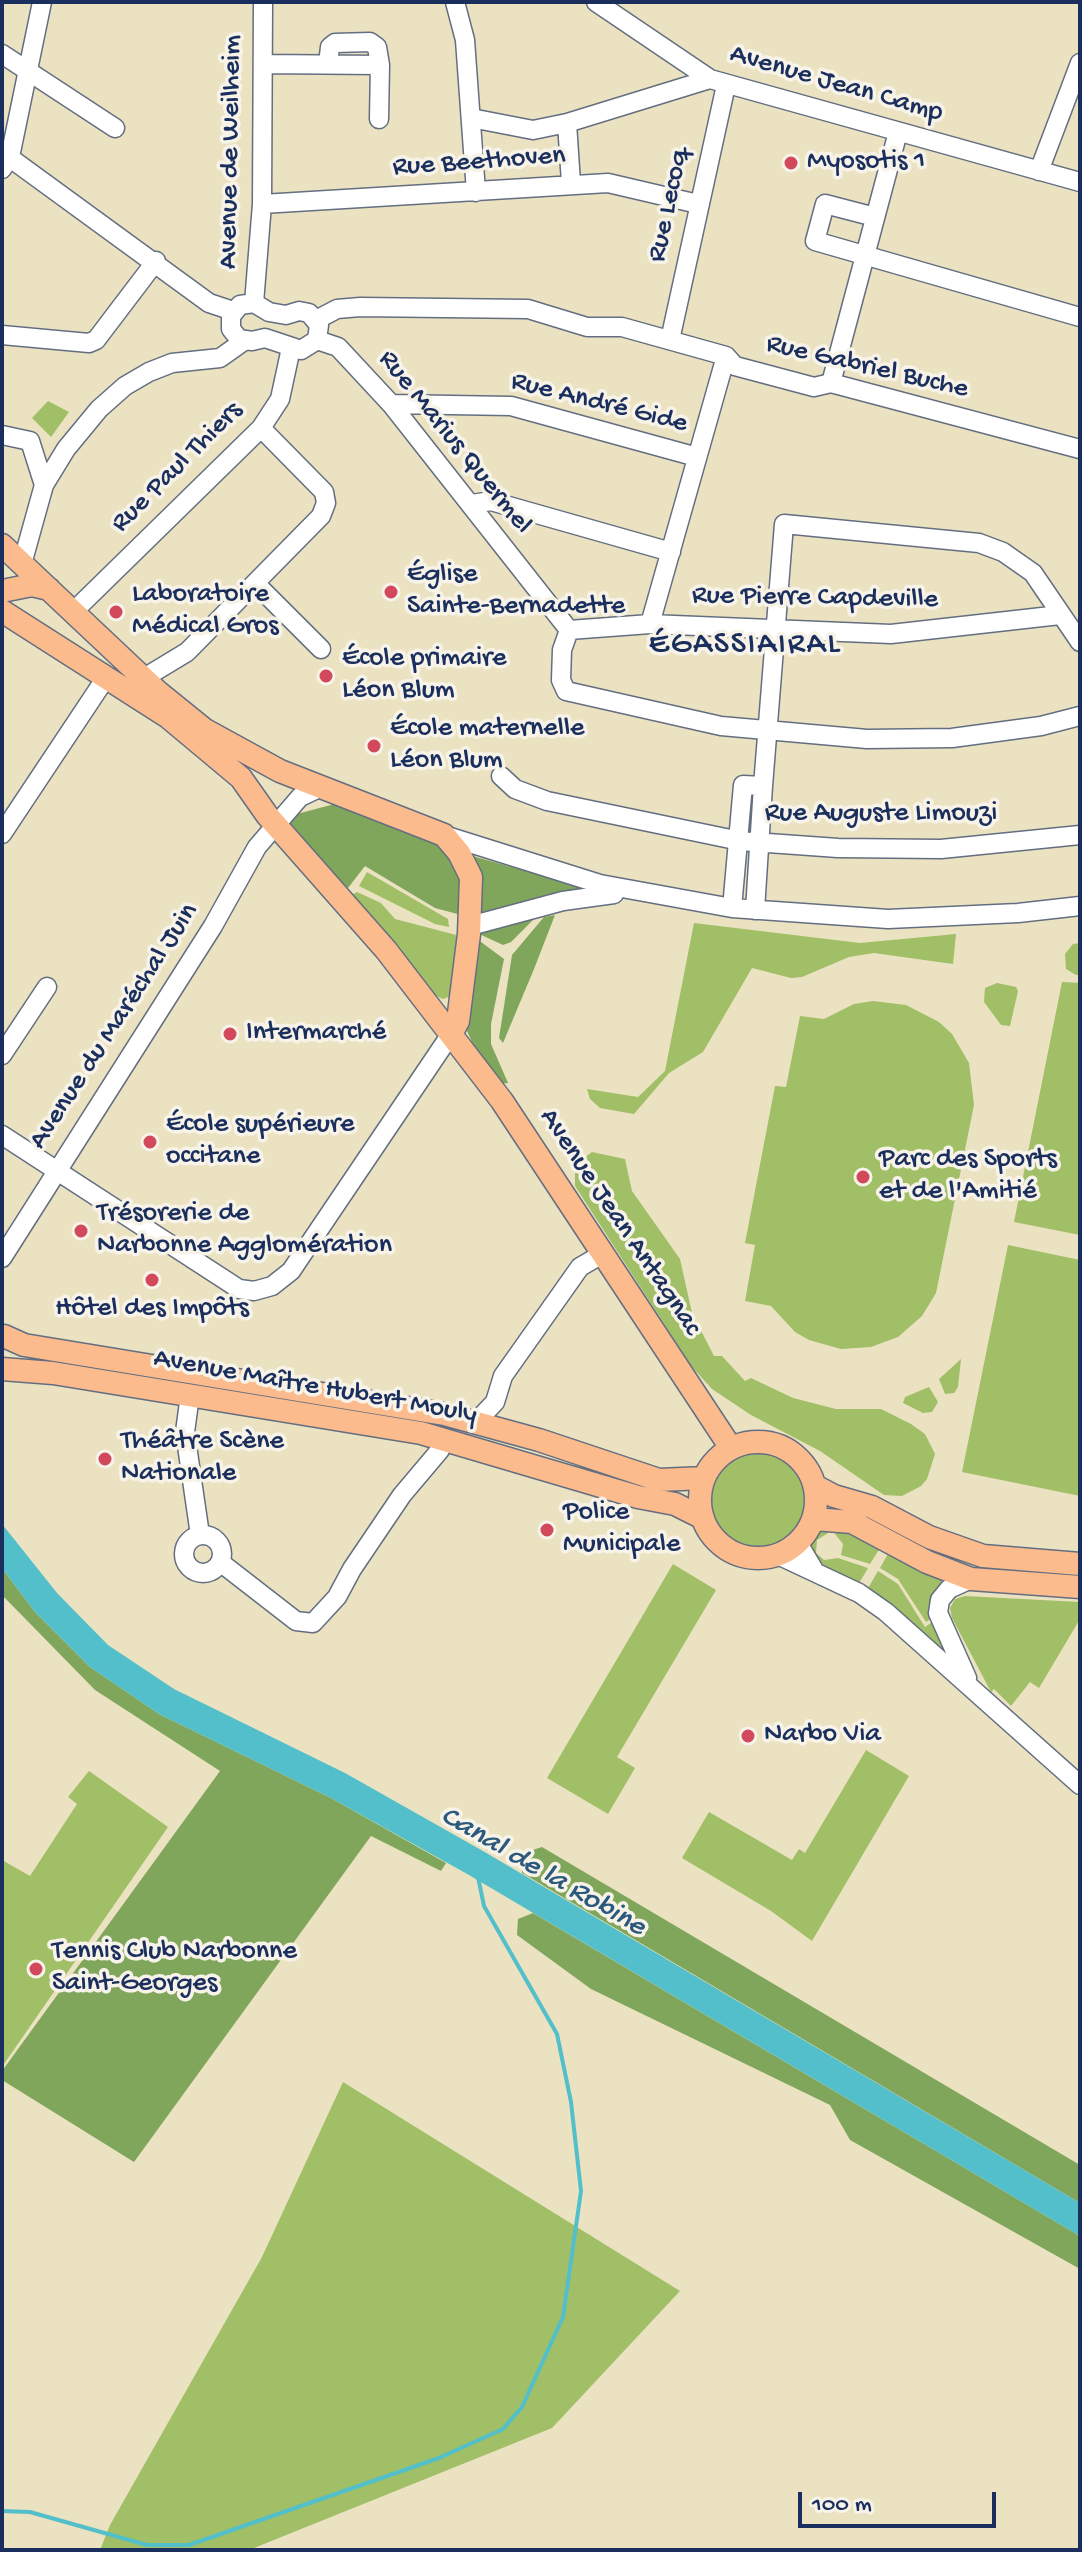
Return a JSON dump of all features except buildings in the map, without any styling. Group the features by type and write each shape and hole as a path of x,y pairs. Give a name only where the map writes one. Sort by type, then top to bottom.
{"main road":[{"path":"2,545 144,678 205,730 247,756 444,835 471,877 470,926 462,990 457,1026 451,1034"},
{"path":"11,615 14,594 11,589 49,589"},
{"name":"Avenue Jean Antagnac","path":"11,615 105,679 168,717 226,762 243,781 274,824 300,848 473,1063 604,1253 731,1448"},
{"path":"428,1004 453,1002 462,990"},
{"path":"2,1361 3,1333"},
{"name":"Avenue Maître Hubert Mouly","path":"3,1333 24,1345 393,1405 476,1422 659,1480 704,1478"},
{"name":"Avenue Maître Hubert Mouly","path":"2,1369 53,1373 421,1433 638,1497 675,1504 703,1518"},
{"path":"815,1486 814,1519 798,1543 778,1555 757,1559 734,1553 717,1542 703,1518 700,1491 715,1461 731,1448 765,1442 797,1456 815,1486 834,1496 872,1507 929,1537 983,1556 1080,1564"},
{"path":"814,1519 852,1522 927,1562 971,1579 1080,1587"}],"street":[{"path":"42,2 5,160 156,261 209,303 233,311"},
{"name":"Avenue de Weilheim","path":"254,303 262,204 263,2"},
{"path":"455,2 465,40 476,192"},
{"name":"Avenue Jean Camp","path":"596,2 718,82 1080,182"},
{"path":"2,54 115,128"},
{"path":"1039,171 1080,63"},
{"path":"263,64 380,65 379,119"},
{"path":"471,118 533,130 718,82"},
{"name":"Rue Lecoq","path":"670,340 698,204 718,82"},
{"path":"567,123 571,183"},
{"path":"831,383 898,132"},
{"name":"Rue Beethoven","path":"262,204 476,192 571,183 608,183 698,204"},
{"path":"875,217 825,204 815,241 1080,317"},
{"path":"2,335 89,343 96,340 156,261"},
{"path":"22,564 44,485 66,449 99,409 125,386 172,363 220,358 244,341 265,338 291,348 305,349 317,340 320,331 316,320 305,311 286,315 269,312 254,303 244,304 233,311"},
{"name":"Rue Gabriel Buche","path":"316,320 337,309 360,307 528,309 587,327 622,327 726,356 735,366 814,387 831,383 1080,449"},
{"path":"233,311 231,329 244,341"},
{"name":"Rue Marius Quermel","path":"317,340 338,347 391,404 569,630"},
{"name":"Rue Paul Thiers","path":"74,611 261,428 280,399 291,348"},
{"path":"650,624 726,356"},
{"name":"Rue André Gide","path":"391,404 511,406 697,457"},
{"path":"144,678 187,652 257,585 321,516 326,503 324,492 261,428"},
{"path":"2,435 30,441 44,485"},
{"path":"472,504 491,501 671,552"},
{"path":"755,910 784,524 979,543 1003,552 1033,573 1080,642"},
{"path":"257,585 321,649"},
{"name":"Rue Pierre Capdeville","path":"569,630 650,624 891,634 1060,615"},
{"path":"569,630 562,650 561,680 566,691 767,732 867,739 952,738 1041,726 1080,716"},
{"path":"2,834 105,679"},
{"name":"Rue Auguste Limouzi","path":"501,776 515,789 547,801 740,841 838,848 941,849 1080,835"},
{"path":"732,908 743,785 763,786"},
{"name":"Avenue du Maréchal Juin","path":"2,1258 274,824 300,797 321,787"},
{"path":"444,835 600,884 732,908 888,919 1018,913 1080,906"},
{"name":"Avenue du Maréchal Juin","path":"224,908 244,889 268,852 286,844 300,848"},
{"path":"470,926 599,894 660,895"},
{"path":"2,1055 47,987"},
{"path":"428,1004 437,1028 435,1055"},
{"path":"2,1135 239,1289 254,1291 272,1286 291,1271 451,1034"},
{"path":"435,1055 473,1063"},
{"path":"476,1422 495,1402 503,1376 580,1267 604,1253"},
{"path":"190,1395 185,1432 200,1535"},
{"path":"495,1402 508,1431"},
{"path":"421,1433 426,1465"},
{"path":"220,1562 296,1621 313,1623 337,1597 352,1569 440,1450 443,1439"},
{"path":"200,1535 212,1537 220,1545 220,1562 205,1572 195,1571 186,1563 186,1545 200,1535"},
{"path":"798,1543 814,1570"},
{"path":"778,1555 814,1570 886,1612 1080,1785"},
{"path":"971,1579 949,1589 940,1600 938,1613 972,1688"}],"green space":[{"path":"48,401 69,412 51,437 32,418"},
{"path":"342,802 443,841 461,863 465,916 435,908 365,866 348,888 284,825 297,814"},
{"path":"469,855 561,881 595,888 475,923"},
{"path":"367,872 448,919 449,927 435,924 359,886"},
{"path":"357,892 381,903 395,919 464,937 453,995 443,999 429,993 350,896"},
{"path":"541,912 511,942 503,945 477,933"},
{"path":"555,915 503,1043 499,1038 512,955 544,917"},
{"path":"694,923 860,943 956,934 953,964 874,953 849,957 802,977 791,978 752,968 703,1052 669,1073 634,1114 600,1108 590,1099 587,1089 638,1097 665,1071"},
{"path":"477,939 504,959 491,1024 491,1044 508,1083 499,1084 479,1057 467,1031 465,1016"},
{"path":"1080,943 1080,975 1076,975 1066,969 1065,954 1073,944"},
{"path":"1062,982 1080,983 1080,1235 1014,1222"},
{"path":"997,983 1016,987 1018,991 1010,1026 1001,1025 984,1002 985,988"},
{"path":"873,1001 906,1005 939,1022 952,1034 969,1063 974,1105 936,1293 922,1316 898,1337 871,1347 841,1349 809,1340 795,1332 771,1306 745,1301 755,1245 745,1243 775,1086 786,1087 800,1016 824,1019 854,1004"},
{"path":"592,1152 625,1159 632,1191 680,1259 692,1313 714,1356 722,1356 745,1381 751,1378 793,1398 836,1409 881,1409 911,1424 925,1434 935,1454 927,1479 921,1486 902,1496 884,1495 820,1451 751,1415 712,1389 692,1367 575,1186 575,1165"},
{"path":"1008,1245 1080,1260 1080,1496 962,1472"},
{"path":"961,1359 958,1387 954,1393 945,1394 939,1379"},
{"path":"929,1387 938,1402 932,1412 923,1413 903,1403 905,1397"},
{"path":"758,1454 776,1457 791,1467 801,1482 804,1500 801,1518 791,1533 776,1543 758,1546 740,1543 725,1533 715,1518 712,1500 715,1482 725,1467 740,1457"},
{"path":"828,1527 828,1533 817,1540 816,1553 824,1560 838,1558 868,1568 858,1585 816,1561 810,1551 814,1533"},
{"path":"839,1528 880,1548 870,1564 841,1555 843,1544 835,1534"},
{"path":"889,1552 951,1580 934,1617 926,1622 898,1579 880,1568"},
{"path":"673,1564 716,1590 617,1757 635,1768 608,1814 547,1778"},
{"path":"2,1568 35,1612 90,1667 159,1714 331,1798 446,1863 441,1871 371,1836 134,2162 2,2080 2,2071 220,1771 95,1690 2,1595"},
{"path":"878,1571 898,1584 925,1627 935,1620 952,1659 867,1590"},
{"path":"965,1596 1080,1602 1080,1619 1039,1688 1030,1682 1011,1706 994,1689 991,1692 952,1618 950,1608 955,1599"},
{"path":"866,1750 909,1776 812,1941 771,1911 682,1858 709,1812 792,1860 799,1849 805,1853"},
{"name":"Tennis Club Narbonne Saint-Georges","path":"89,1771 168,1827 4,2064 2,1860 30,1876 77,1804 68,1797"},
{"path":"542,1847 1080,2165 1080,2203 522,1873 523,1853"},
{"path":"533,1913 1080,2236 1080,2269 850,2140 830,2105 591,1989 517,1935 518,1919"},
{"path":"343,2082 680,2291 552,2428 249,2550 100,2550 110,2525 262,2257"}],"water":[{"path":"2,1524 57,1593 108,1645 174,1689 345,1773 483,1851 1080,2203 1080,2236 469,1875 331,1798 159,1714 90,1667 35,1612 2,1568"}],"waterway":[{"path":"2,2511 30,2512 147,2545 189,2545 439,2458 503,2429 522,2407 563,2317 581,2191 571,2102 557,2034 484,1906 478,1877"}],"place":[{"name":"Myosotis 1","path":"791,163"},
{"name":"Église Sainte-Bernadette","path":"391,592"},
{"name":"Laboratoire Médical Gros","path":"116,612"},
{"name":"École primaire Léon Blum","path":"326,676"},
{"name":"École maternelle Léon Blum","path":"374,746"},
{"name":"Intermarché","path":"230,1034"},
{"name":"École supérieure occitane","path":"150,1142"},
{"name":"Parc des Sports et de l'Amitié","path":"863,1177"},
{"name":"Trésorerie de Narbonne Agglomération","path":"81,1231"},
{"name":"Hôtel des Impôts","path":"152,1280"},
{"name":"Théâtre Scène Nationale","path":"105,1459"},
{"name":"Police Municipale","path":"547,1530"},
{"name":"Narbo Via","path":"748,1736"},
{"name":"Tennis Club Narbonne Saint-Georges","path":"36,1969"}],"district":[{"name":"ÉGASSIAIRAL","path":"745,646"}],"water label":[{"name":"Canal de la Robine","path":"542,1873"}]}
